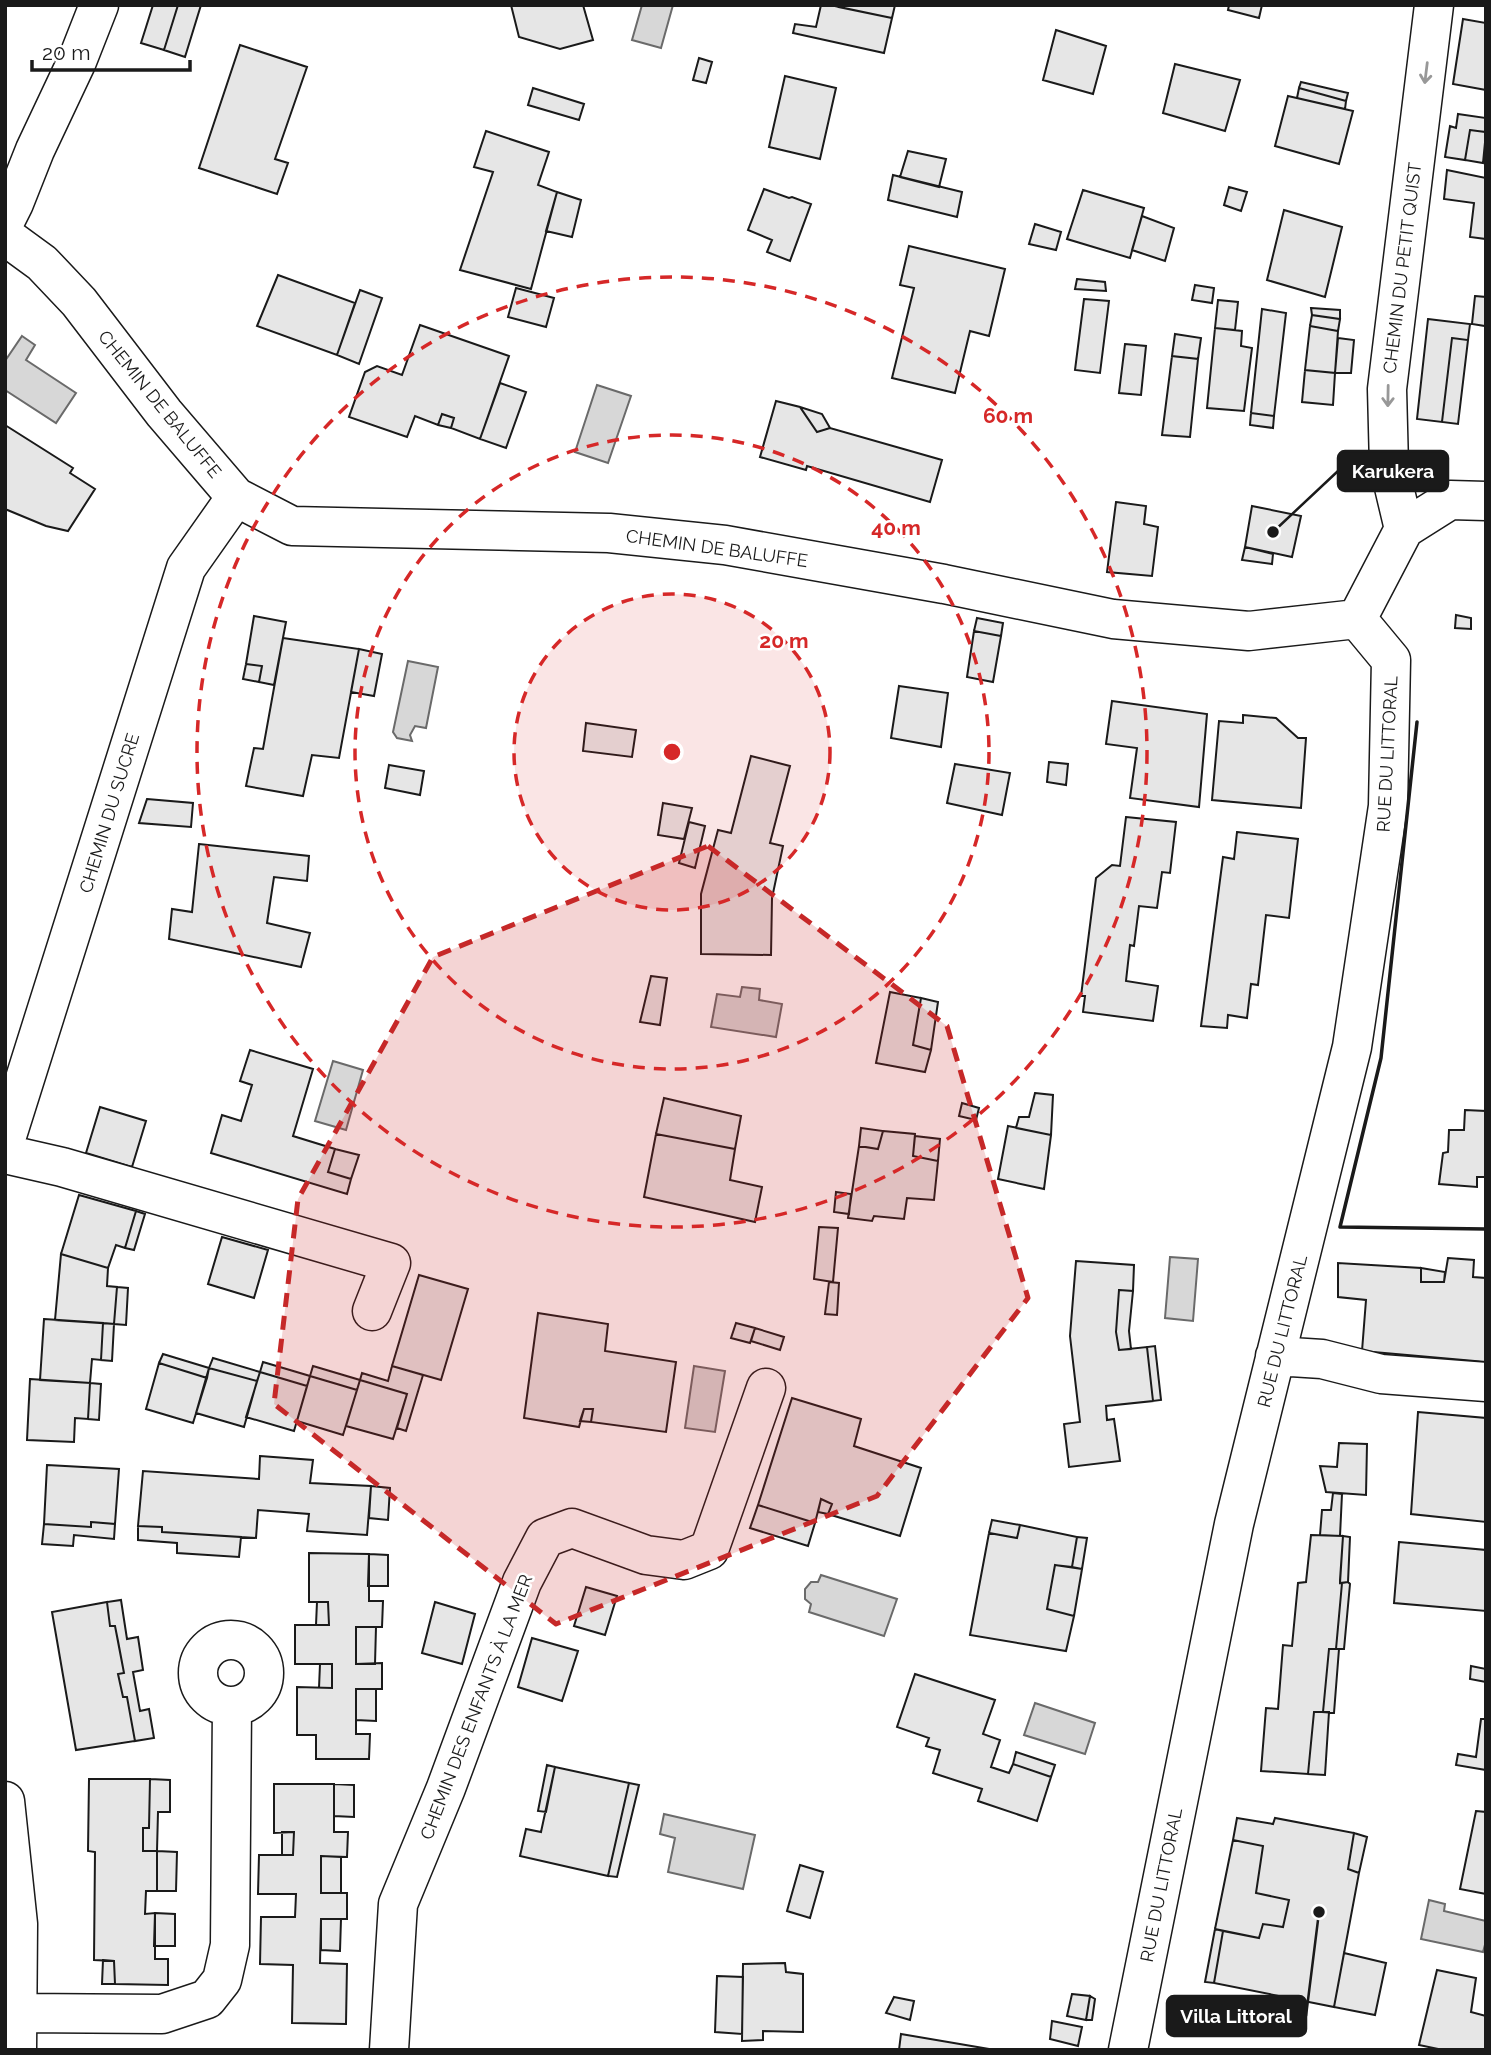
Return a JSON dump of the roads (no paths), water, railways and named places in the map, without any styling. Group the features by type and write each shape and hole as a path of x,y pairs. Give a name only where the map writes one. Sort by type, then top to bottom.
{"street":[{"path":"5,220 77,61 99,5"},
{"name":"CHEMIN DU PETIT QUIST","path":"1404,529 1389,466 1387,389 1434,5"},
{"name":"CHEMIN DE BALUFFE","path":"5,236 42,263 79,302 164,413 236,498 292,526 609,533 725,545 1112,618 1249,631 1357,619"},
{"name":"CHEMIN DU SUCRE","path":"5,1142 186,568 236,498"},
{"path":"1357,619 1404,529 1450,500 1486,501"},
{"name":"RUE DU LITTORAL","path":"1128,2050 1234,1524 1352,1046 1388,806 1391,660 1357,619"},
{"path":"5,1154 62,1167 391,1263 372,1311"},
{"path":"1275,1356 1322,1359 1381,1374 1486,1382"},
{"name":"CHEMIN DES ENFANTS À LA MER","path":"389,2050 398,1904 446,1788 522,1582 545,1538 572,1528 646,1555 684,1560 709,1550 766,1388"},
{"path":"5,1801 18,1924 17,2031 162,2014 207,1999 222,1980 230,1945 232,1706"}],"place":[{"name":"Karukera","path":"1273,532"},
{"name":"Villa Littoral","path":"1319,1912"}]}
